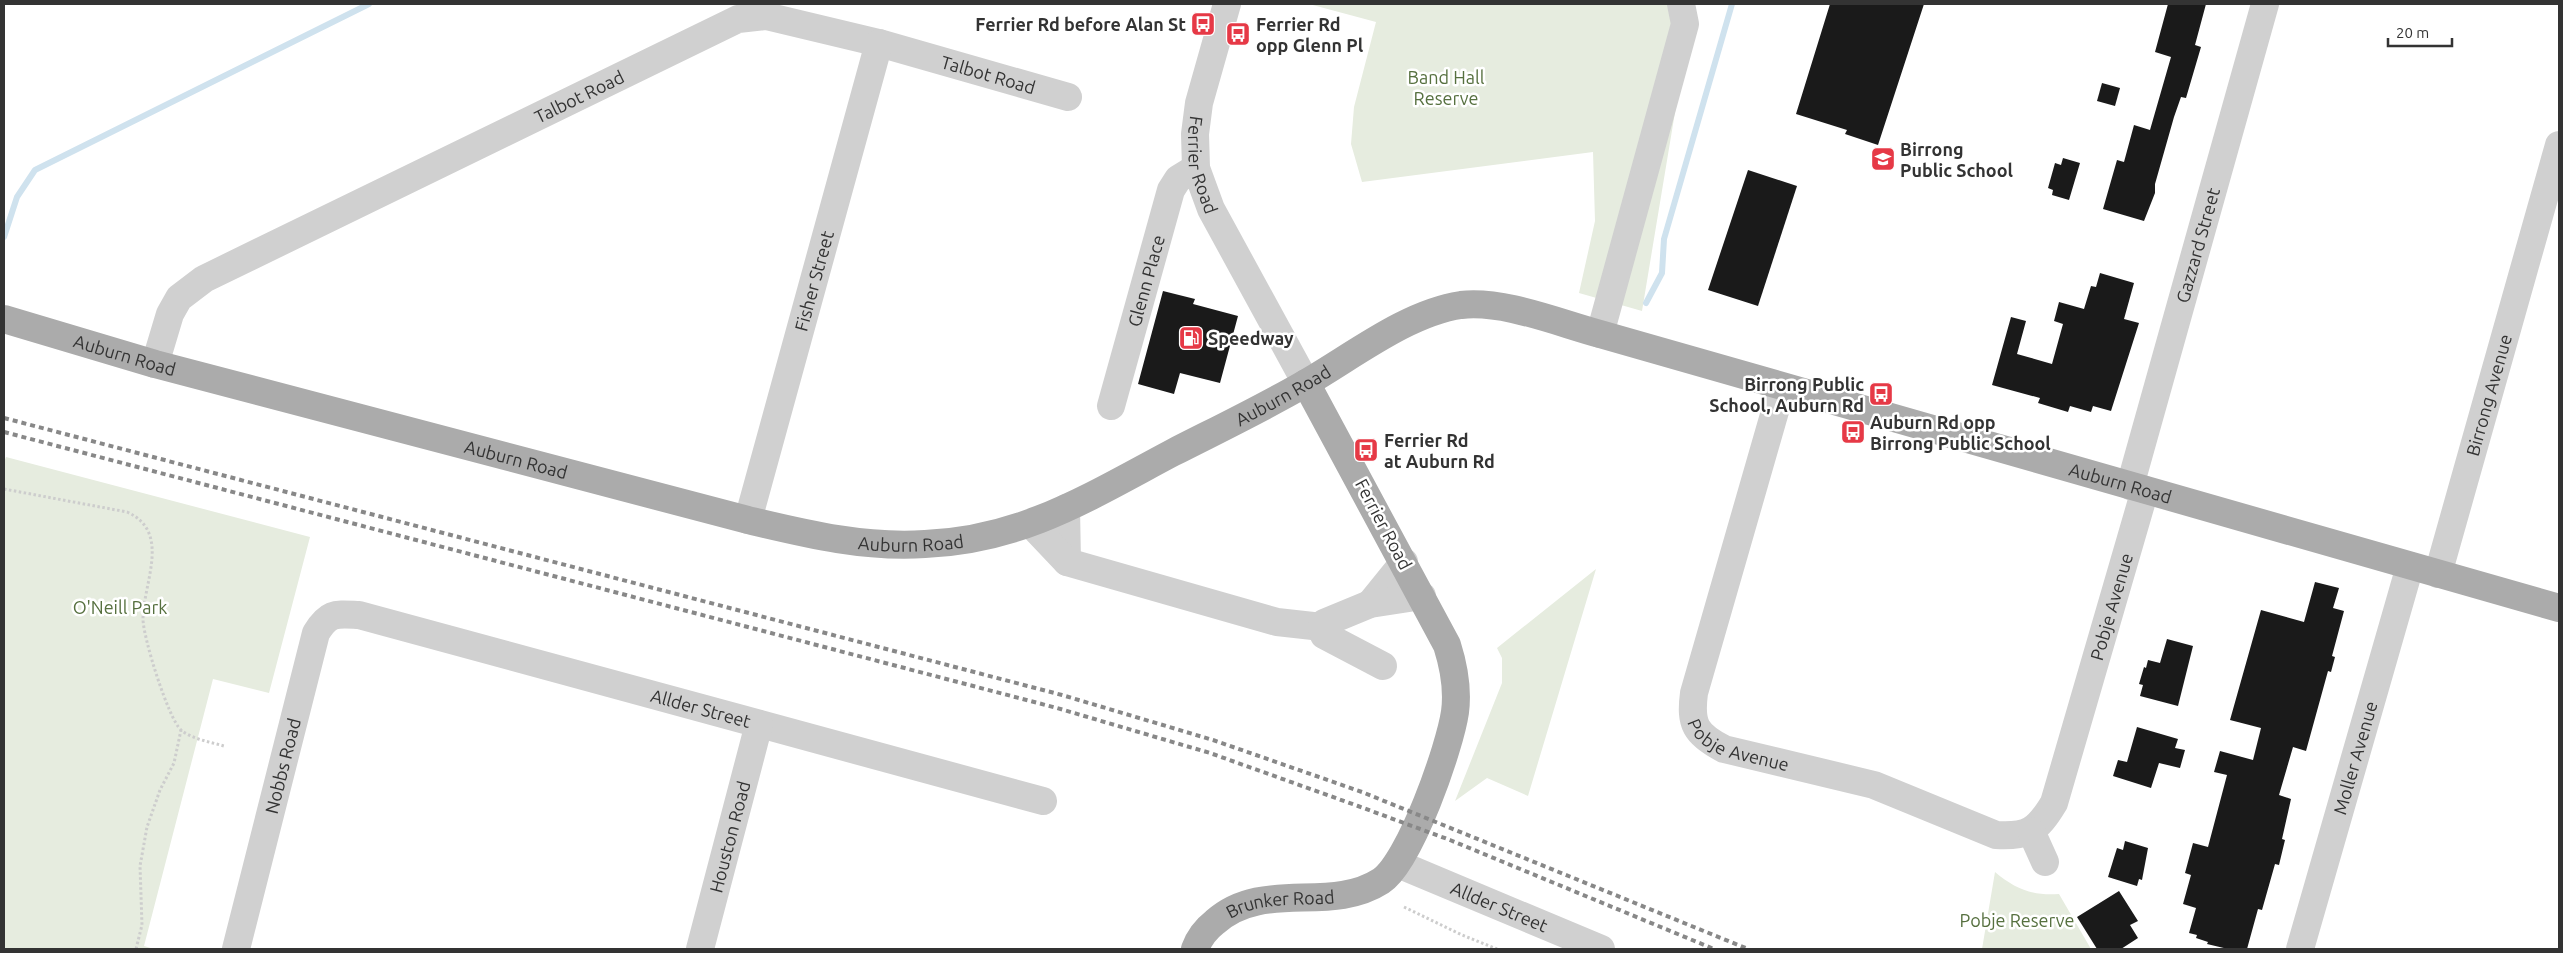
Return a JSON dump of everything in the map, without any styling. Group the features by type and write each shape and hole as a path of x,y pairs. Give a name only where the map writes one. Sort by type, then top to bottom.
{"main road":[{"name":"Auburn Road","path":"4,319 155,364 748,520 804,533 861,543 890,545 957,541 989,536 1032,524 1306,383 1409,322 1440,310 1463,305 1488,306 1514,310 1600,334 2559,608"},
{"name":"Ferrier Road","path":"1306,383 1422,596 1447,645 1453,664 1455,713 1441,764 1390,873"},
{"name":"Brunker Road","path":"1195,949 1209,926 1240,906 1264,899 1342,896 1363,890 1390,873"}],"street":[{"name":"Ferrier Road","path":"1227,4 1199,103 1195,134 1196,168 1211,209 1306,383"},
{"path":"1600,334 1685,24 1681,4"},
{"name":"Gazzard Street","path":"2137,488 2265,4"},
{"name":"Talbot Road","path":"155,364 170,314 179,298 204,279 738,19 766,16 879,43 1068,97"},
{"name":"Fisher Street","path":"748,520 879,43"},
{"name":"Birrong Avenue","path":"2438,574 2550,218 2559,145"},
{"name":"Glenn Place","path":"1110,406 1171,190 1178,179 1196,168"},
{"name":"Pobje Avenue","path":"1782,387 1694,693 1691,713 1696,728 1706,740 1724,749 1874,785 1996,835 2017,836 2031,831 2044,820 2054,803 2137,488"},
{"path":"1066,508 1067,562"},
{"path":"1032,524 1067,562 1277,622 1322,627"},
{"path":"1370,604 1404,562"},
{"name":"Moller Avenue","path":"2300,949 2410,566"},
{"path":"1322,627 1324,623 1370,604 1422,596"},
{"name":"Nobbs Road","path":"236,949 316,633 324,621 334,614 358,615"},
{"name":"Allder Street","path":"358,615 1043,801"},
{"path":"1322,627 1324,635 1382,666"},
{"name":"Houston Road","path":"700,949 759,724"},
{"path":"2031,831 2045,862"},
{"name":"Allder Street","path":"1390,873 1601,949"}],"path":[{"path":"4,489 127,512 139,518 152,540 153,554 144,596 143,620 145,638 172,717 181,730 197,739 224,746"},
{"path":"136,949 142,925 140,866 147,827 160,790 174,763 181,730"},
{"path":"1404,907 1462,935 1497,949"}],"green space":[{"name":"Band Hall Reserve","path":"1309,4 1693,4 1642,311 1579,293 1595,221 1593,152 1362,182 1351,144 1354,107 1376,22"},
{"name":"O'Neill Park","path":"6,457 310,537 269,693 213,679 144,946 154,949 4,949 4,462"},
{"path":"1596,569 1528,796 1487,778 1455,801 1502,683 1502,658 1497,648"},
{"name":"Pobje Reserve","path":"1995,872 2010,883 2025,890 2041,894 2059,894 2091,949 1982,949"}],"building":[{"path":"1830,4 1924,4 1878,145 1845,134 1847,130 1796,114"},
{"path":"2168,4 2206,4 2195,45 2201,47 2186,98 2181,97 2174,117 2155,184 2155,193 2144,221 2103,209 2117,160 2124,162 2134,125 2150,130 2171,57 2155,52"},
{"path":"2102,83 2120,88 2115,106 2097,101"},
{"path":"2063,158 2080,163 2069,200 2052,195 2053,190 2048,188 2055,163 2061,165"},
{"path":"1748,170 1797,186 1758,306 1708,290"},
{"path":"2100,273 2134,283 2124,319 2139,323 2111,411 2093,406 2091,412 2070,406 2068,412 2038,403 2040,398 1992,385 2011,317 2026,321 2017,354 2052,364 2063,324 2054,321 2059,302 2084,309 2091,286 2096,287"},
{"name":"Speedway","path":"1163,291 1195,299 1193,304 1238,316 1220,383 1180,373 1174,394 1138,384"},
{"path":"2315,582 2339,588 2333,608 2344,611 2332,656 2335,657 2331,672 2328,671 2306,751 2293,747 2279,795 2291,799 2282,839 2285,840 2279,865 2275,864 2262,910 2258,909 2247,949 2228,949 2207,944 2208,942 2196,938 2197,935 2189,933 2196,908 2183,904 2191,875 2185,873 2193,843 2208,847 2227,775 2214,772 2220,751 2253,760 2261,728 2230,720 2261,610 2304,622"},
{"path":"2167,639 2193,646 2178,706 2140,696 2143,685 2139,684 2144,667 2146,668 2148,660 2160,663"},
{"path":"2137,727 2178,739 2175,748 2185,750 2180,768 2159,763 2151,788 2113,776 2118,760 2127,762"},
{"path":"2125,841 2148,848 2142,880 2139,879 2137,886 2108,877 2117,848 2123,850"},
{"path":"2119,891 2138,921 2130,925 2138,938 2121,949 2097,949 2077,917"}],"waterway":[{"path":"4,237 17,197 35,170 369,4"},
{"path":"1646,303 1662,273 1664,239 1732,4"}],"railway":[{"path":"4,418 1062,695 1213,740 1362,792 1748,949"},
{"path":"4,432 1057,708 1210,753 1450,840 1714,949"}],"place":[{"name":"Ferrier Rd before Alan St","path":"1203,24"},
{"name":"Ferrier Rd opp Glenn Pl","path":"1238,34"},
{"name":"Birrong Public School","path":"1883,159"},
{"name":"Speedway","path":"1191,338"},
{"name":"Birrong Public School, Auburn Rd","path":"1881,394"},
{"name":"Auburn Rd opp Birrong Public School","path":"1853,432"},
{"name":"Ferrier Rd at Auburn Rd","path":"1366,450"}]}
